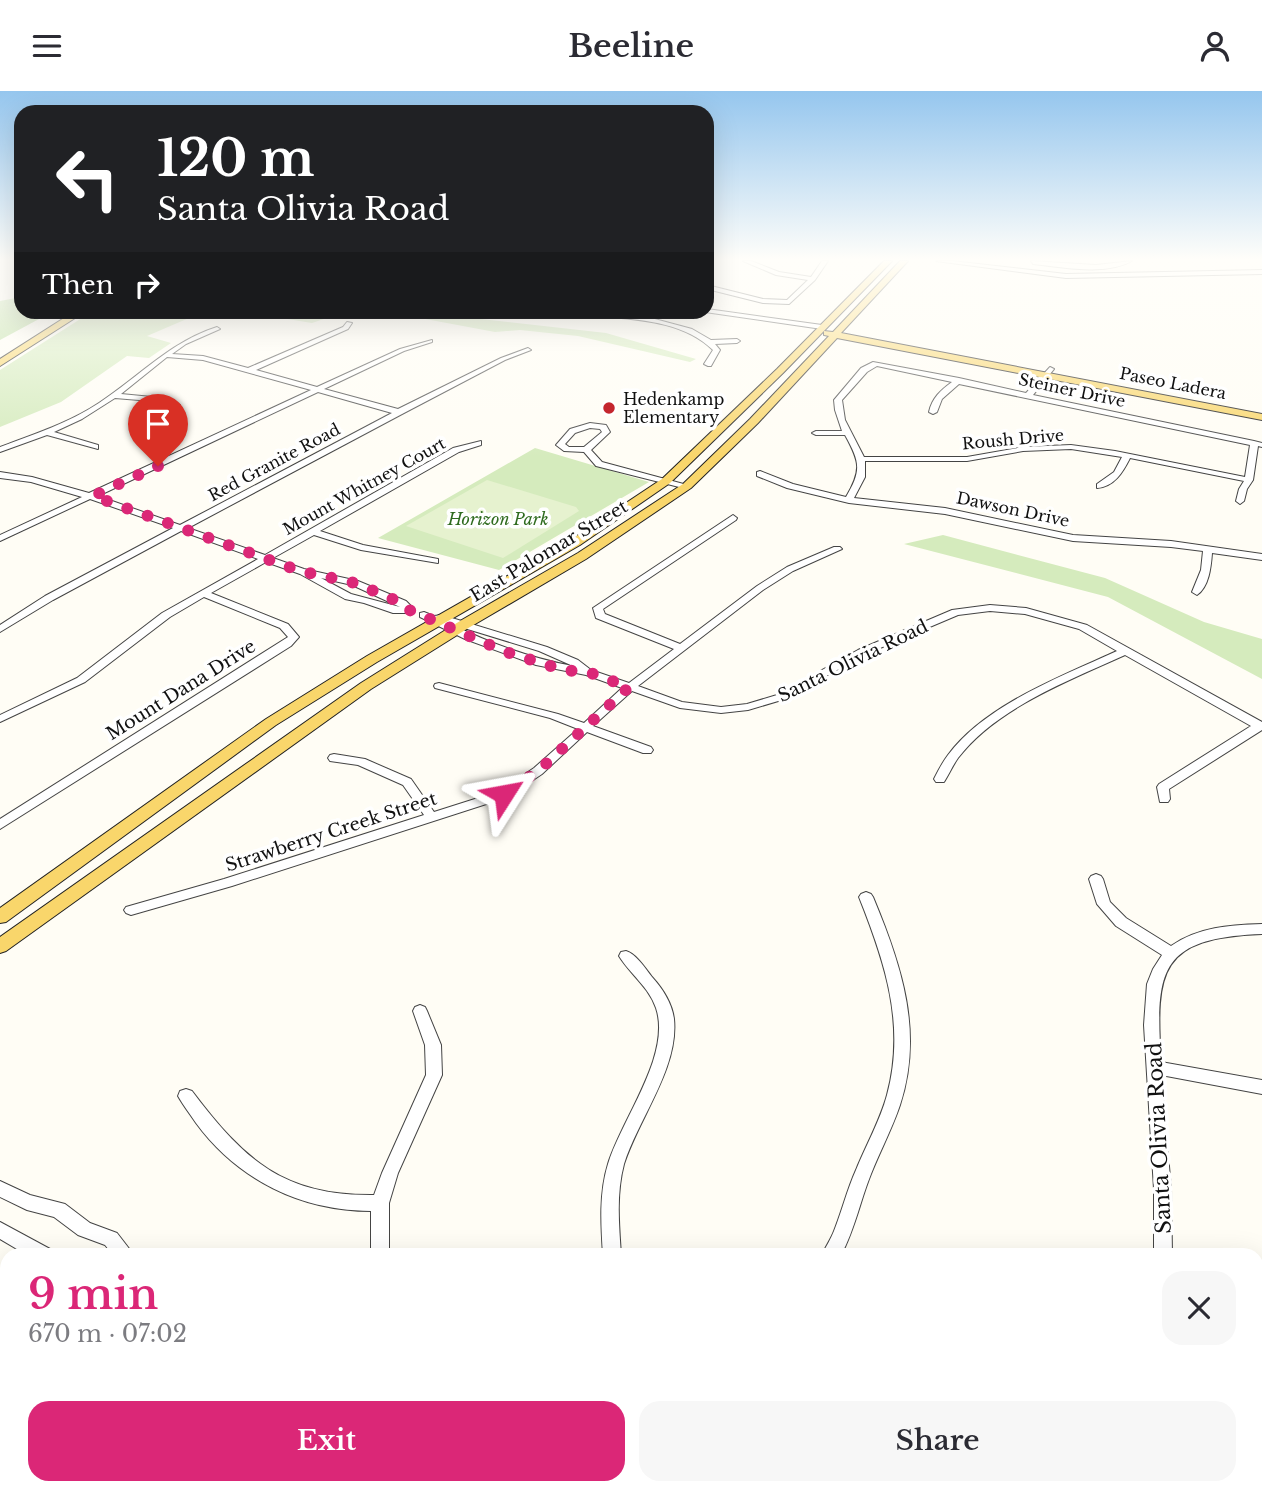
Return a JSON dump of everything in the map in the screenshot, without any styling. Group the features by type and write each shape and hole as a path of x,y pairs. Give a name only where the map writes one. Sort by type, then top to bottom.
{"main road":[{"path":"0,351 40,326"},
{"path":"0,363 58,326"},
{"name":"East Palomar Street","path":"0,917 271,722 576,543 666,481 823,326"},
{"name":"East Palomar Street","path":"0,946 366,686 445,622 582,556 687,486 754,421 842,326"},
{"name":"Paseo Ladera","path":"820,329 1262,414"}],"street":[{"path":"248,371 347,326"},
{"path":"675,326 711,342 717,350 708,364"},
{"name":"Paseo Ladera","path":"804,326 820,329"},
{"path":"0,450 82,415 114,396 183,341 217,329"},
{"path":"0,538 402,350 430,341"},
{"path":"711,342 737,341"},
{"name":"Red Granite Road","path":"0,629 49,598 399,412 503,359 528,350"},
{"path":"164,355 203,358 399,412"},
{"path":"849,500 862,473 861,459 840,419 838,400 864,370 876,364"},
{"name":"Steiner Drive","path":"876,364 1258,444"},
{"path":"1028,396 1049,372"},
{"path":"933,412 934,403 939,396 959,380"},
{"path":"114,396 152,399 177,407"},
{"path":"586,450 606,432 603,427 579,427 560,442 568,449 586,450 599,464 687,486"},
{"path":"46,432 94,447"},
{"path":"816,433 846,433"},
{"path":"1036,438 1045,447"},
{"name":"Mount Whitney Court","path":"0,719 82,680 157,621 311,531 456,450 478,443"},
{"path":"1240,501 1249,480 1258,444"},
{"name":"Roush Drive","path":"861,459 967,459 1045,447 1071,447 1249,480"},
{"path":"1100,487 1122,468 1127,456"},
{"path":"967,459 974,468"},
{"name":"Dawson Drive","path":"760,474 790,486 849,500 944,510 1073,538 1134,541 1262,557"},
{"name":"Santa Olivia Road","path":"0,475 32,480 93,496 300,571 348,597 366,600 393,610 407,609 445,622 540,663 588,672 694,708 721,710 755,706 781,697 853,657 956,612 979,608 1014,609 1049,615 1083,627 1261,726"},
{"path":"681,648 600,616 598,608 733,518"},
{"path":"311,531 361,547 436,561"},
{"name":"Strawberry Creek Street","path":"131,910 227,883 493,799 512,790 532,776 629,687 770,582 814,557 837,549"},
{"path":"1197,592 1206,570 1208,549"},
{"name":"Santa Olivia Road","path":"300,571 355,583 402,603 407,609"},
{"name":"Mount Dana Drive","path":"0,825 287,644 294,637 284,626 204,594"},
{"path":"940,779 946,762 961,746 1023,699 1125,650"},
{"path":"439,686 554,716 647,750"},
{"path":"1164,800 1163,787 1261,726"},
{"path":"334,758 361,762 407,782 432,818"},
{"path":"1096,879 1104,904 1121,922 1172,954 1191,941 1207,935 1262,929"},
{"path":"836,1248 841,1240 850,1204 894,1097 903,1049 902,1004 897,977 866,897"},
{"name":"Santa Olivia Road","path":"1163,1248 1153,991 1159,971 1172,954"},
{"path":"612,1248 609,1202 615,1167 663,1053 667,1031 664,1011 657,995 626,955"},
{"path":"380,1248 380,1203 390,1173 434,1075 433,1045 420,1011"},
{"path":"1155,1067 1262,1087"},
{"path":"186,1096 224,1145 245,1164 271,1180 308,1196 337,1203 380,1203"},
{"path":"0,1189 27,1202 59,1210 84,1229 111,1239 119,1248"},
{"path":"0,1230 32,1248"}],"green space":[{"path":"0,326 25,326 0,340"},
{"path":"69,326 169,326 147,336 171,343 149,358 127,356 61,402 0,427 0,370"},
{"path":"465,326 547,326 606,333 696,359 690,362 578,336 520,330 495,332"},
{"name":"Horizon Park","path":"535,448 649,482 499,570 378,538"},
{"path":"487,480 576,507 579,511 503,558 406,526"},
{"path":"943,535 1105,578 1204,622 1262,639 1262,679 1108,597 904,544"}],"place":[{"name":"Hedenkamp Elementary","path":"609,408"}],"route":[{"path":"158,466 93,496 300,571 355,583 402,603 407,609 454,631 506,652 563,670 588,672 629,687 538,771 504,794"}]}
